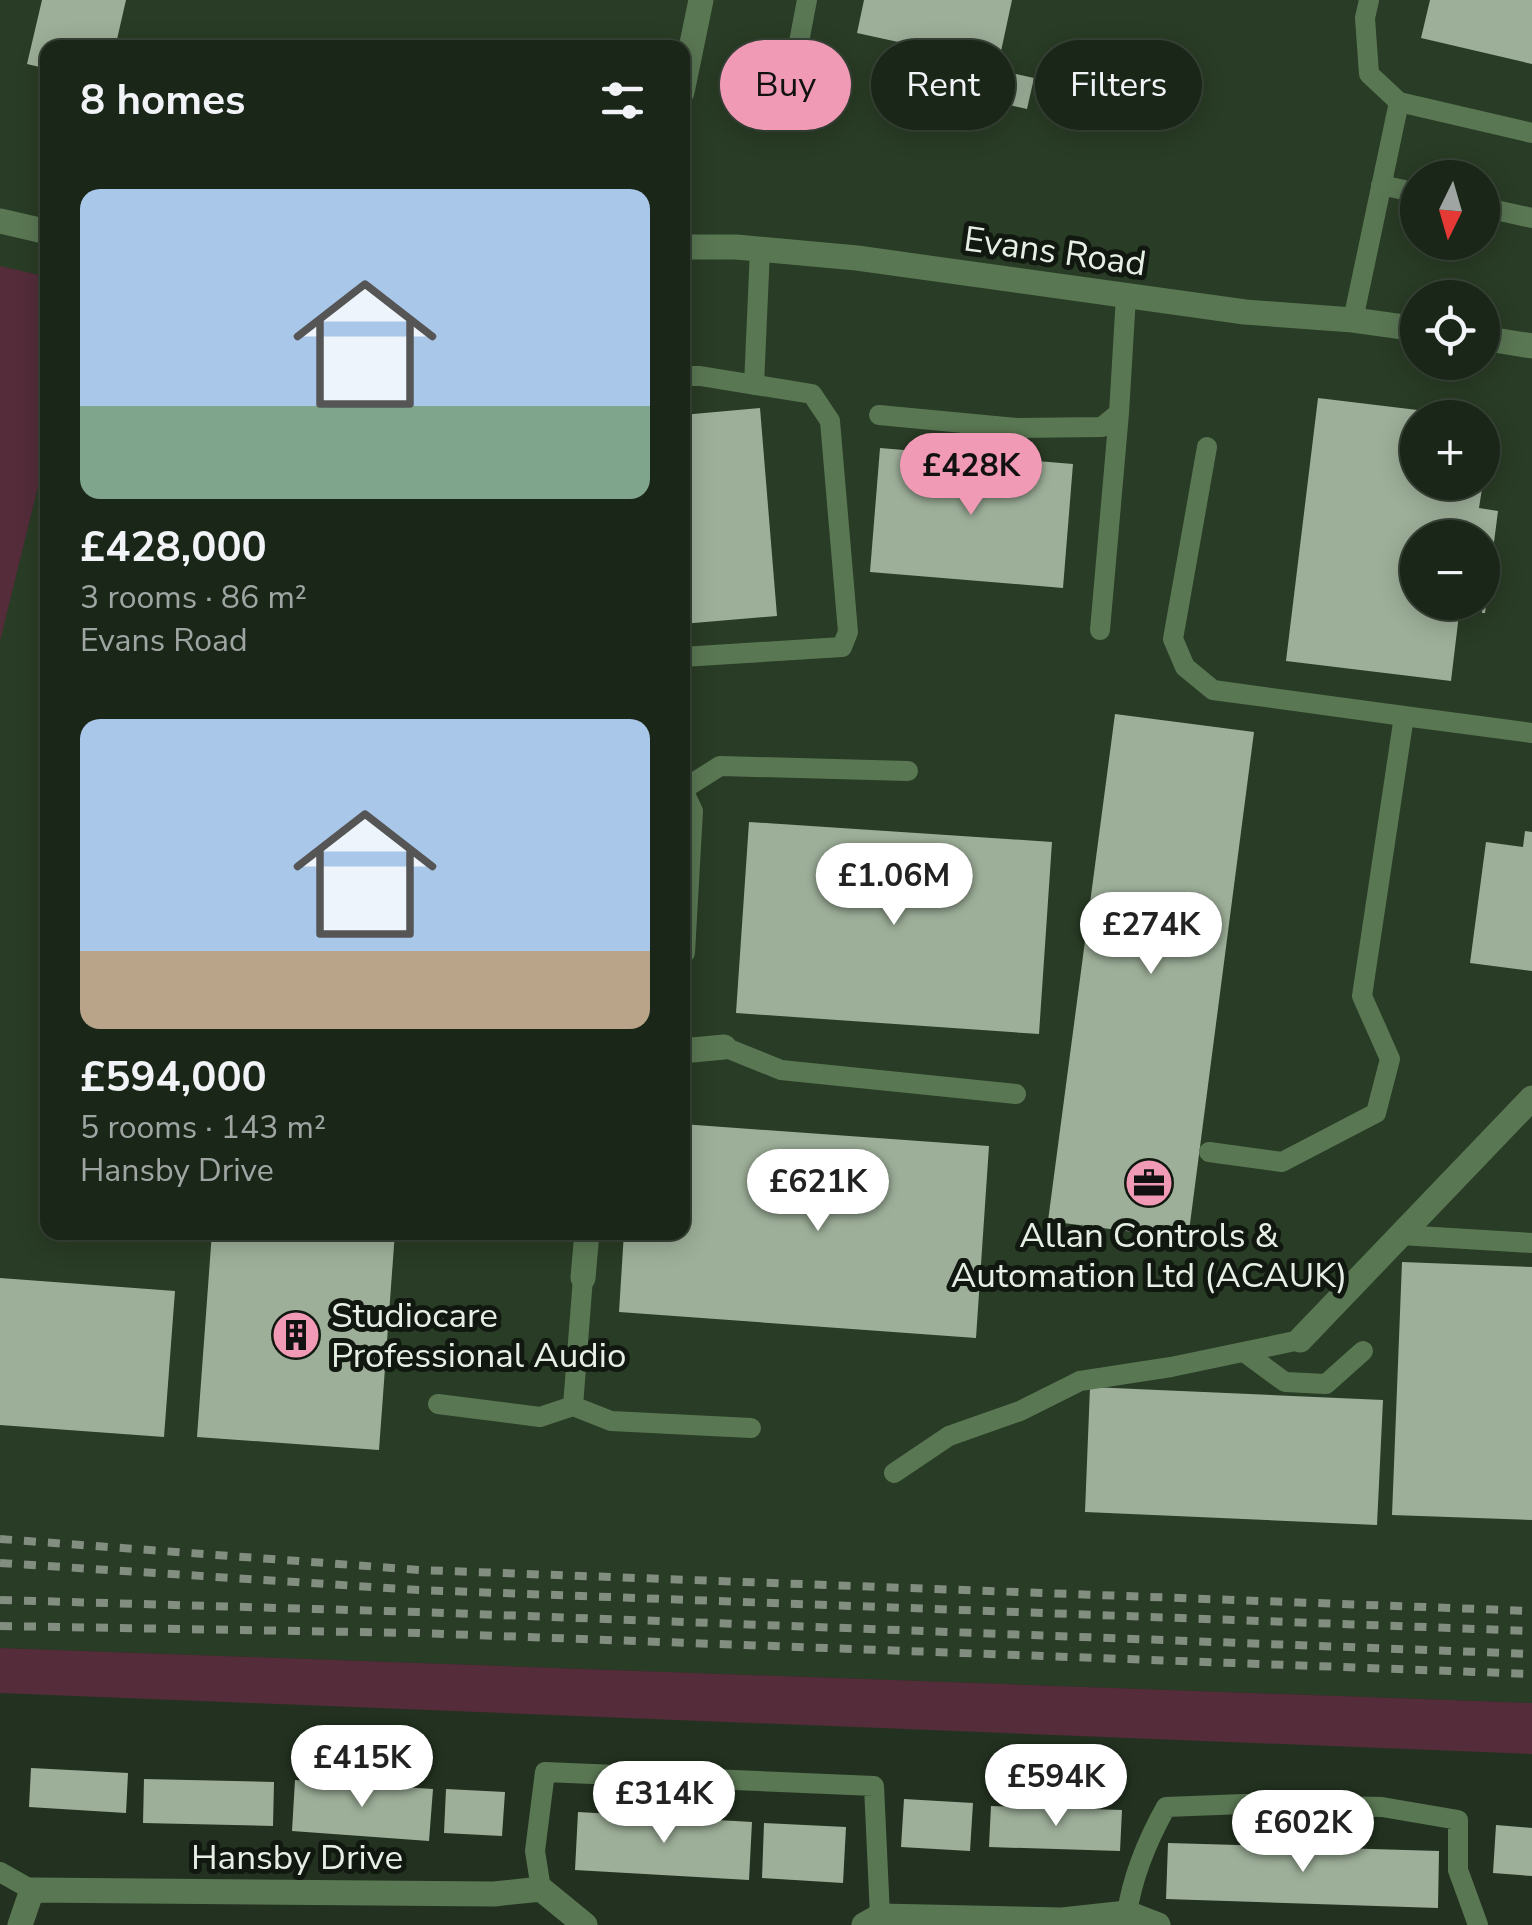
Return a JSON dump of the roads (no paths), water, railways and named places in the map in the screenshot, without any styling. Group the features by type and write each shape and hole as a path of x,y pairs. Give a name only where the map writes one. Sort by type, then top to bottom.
{"street":[{"path":"690,53 701,0"},
{"path":"0,221 40,230"},
{"name":"Evans Road","path":"690,247 856,258 1245,312 1400,327"},
{"path":"1500,341 1532,346"},
{"path":"690,1050 724,1047"},
{"path":"1300,1340 1532,1098"},
{"path":"583,1278 586,1240"},
{"path":"541,1889 585,1925"},
{"name":"Hansby Drive","path":"32,1890 494,1894 541,1889"},
{"path":"20,1925 32,1890"},
{"path":"872,1921 1062,1920 1127,1912 1158,1925"}],"lane":[{"path":"799,40 807,0"},
{"path":"1369,0 1365,18 1368,74 1399,102 1532,132"},
{"path":"1353,320 1399,102"},
{"path":"1382,186 1400,190"},
{"path":"1500,211 1532,218"},
{"path":"754,385 760,250"},
{"path":"1100,630 1126,296"},
{"path":"690,376 812,394 830,421 848,632 842,647 690,656"},
{"path":"879,415 1016,428 1102,427 1119,413"},
{"path":"1208,447 1173,638 1186,667 1214,690 1532,733"},
{"path":"1209,1152 1282,1162 1376,1113 1390,1059 1362,996 1404,716"},
{"path":"690,785 720,766 908,771"},
{"path":"690,805 693,811 690,864"},
{"path":"724,1047 781,1070 1016,1094"},
{"path":"1401,1235 1532,1242"},
{"path":"573,1406 583,1278"},
{"path":"894,1473 949,1436 1020,1411 1080,1381 1300,1340"},
{"path":"1244,1352 1285,1382 1326,1384 1363,1351"},
{"path":"438,1404 540,1417 573,1406 611,1422 751,1428"},
{"path":"541,1889 535,1851 544,1772 874,1786 872,1921"},
{"path":"1127,1912 1132,1883 1166,1807 1382,1807 1458,1820 1458,1870 1478,1925"},
{"path":"0,1872 32,1890"}],"railway":[{"path":"0,1539 420,1570 1532,1611"},
{"path":"0,1563 419,1590 1532,1631"},
{"path":"0,1600 1532,1654"},
{"path":"0,1626 418,1633 1532,1674"}],"place":[{"name":"Allan Controls & Automation Ltd (ACAUK)","path":"1149,1183"},
{"name":"Studiocare Professional Audio","path":"296,1335"}]}
